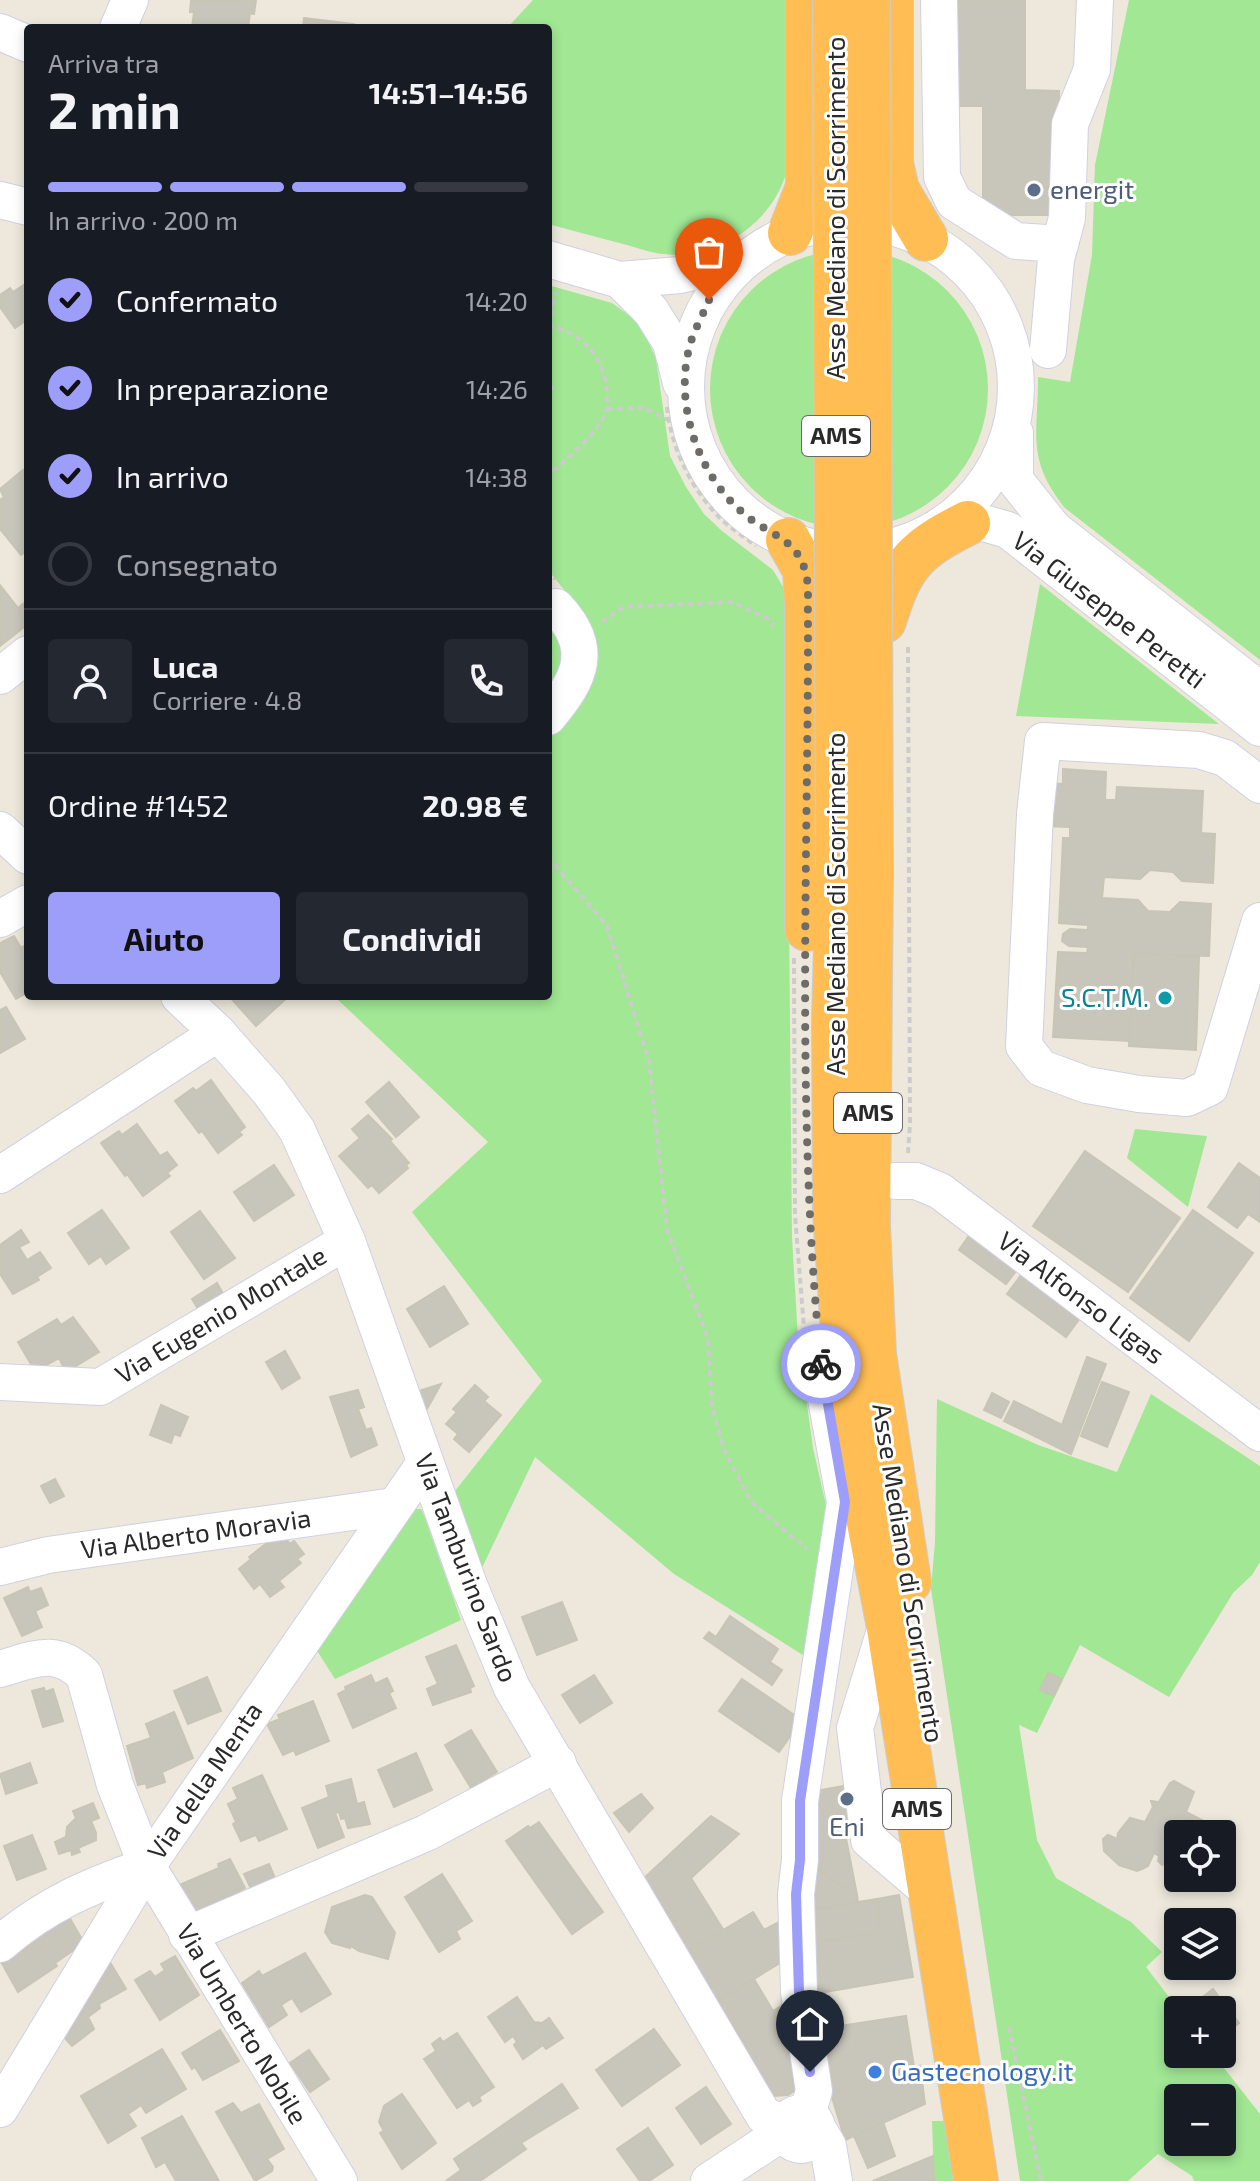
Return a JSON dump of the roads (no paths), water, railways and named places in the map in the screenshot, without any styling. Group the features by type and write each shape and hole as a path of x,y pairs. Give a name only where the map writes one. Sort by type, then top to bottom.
{"highway":[{"path":"790,233 808,187 808,0"},
{"name":"Asse Mediano di Scorrimento","path":"835,0 854,871 874,1354 1003,2181"},
{"name":"Asse Mediano di Scorrimento","path":"868,0 854,871 834,1020 835,1212 842,1318 855,1437 888,1622 976,2181"},
{"path":"891,0 891,163 897,190 926,239"},
{"path":"809,47 834,75 851,79 867,76 889,54"},
{"path":"874,1354 891,1317 901,1182 896,632 893,592 908,563 957,522"},
{"path":"775,546 805,570 807,606 806,1105 814,1368 855,1437"},
{"path":"884,549 896,632"}],"street":[{"path":"120,24 130,0"},
{"path":"939,0 942,177 954,202 1016,241 1060,244"},
{"path":"1048,350 1056,259 1067,218 1070,124 1092,69 1095,0"},
{"path":"0,32 24,42"},
{"path":"0,200 24,206"},
{"path":"673,404 689,346 709,300 742,262 773,240 825,223 868,223 926,239"},
{"name":"Via Giuseppe Peretti","path":"926,239 968,270 999,313 1015,363 1015,480 1054,529 1260,690"},
{"path":"553,270 620,280 680,275 742,262"},
{"path":"620,280 651,311 671,343 673,404 715,483 775,546 835,552 884,549 957,522 1002,456 1015,415"},
{"name":"Via Giuseppe Peretti","path":"957,522 980,522 1008,530 1260,728"},
{"path":"552,712 567,694 578,668 581,651 572,624 556,607"},
{"path":"0,676 24,657"},
{"path":"1260,785 1225,758 1199,750 1043,741 1035,814 1024,1046 1041,1068 1087,1085 1187,1098 1210,1087 1260,921"},
{"path":"0,830 24,852"},
{"path":"0,919 24,905"},
{"name":"Via Tamburino Sardo","path":"183,1000 218,1033 269,1091 297,1130 347,1241 469,1585 512,1688 764,2116 798,2128"},
{"path":"0,1175 218,1033"},
{"name":"Via Alfonso Ligas","path":"901,1182 916,1181 940,1191 1260,1433"},
{"name":"Via Eugenio Montale","path":"0,1382 100,1387 347,1241"},
{"path":"709,2181 798,2128 814,2091 799,1992 796,1894 800,1860 800,1801 845,1502 814,1368"},
{"name":"Via della Menta","path":"0,2109 147,1866 425,1463"},
{"name":"Via Alberto Moravia","path":"0,1567 48,1555 394,1506"},
{"name":"Via Umberto Nobile","path":"0,1669 39,1657 56,1657 73,1664 84,1675 115,1785 147,1866 339,2181"},
{"path":"187,1935 426,1833 558,1763"},
{"path":"0,1944 27,1920 90,1886 147,1866"},
{"path":"90,1886 123,1906"},
{"path":"798,2128 814,2181"},
{"path":"798,2128 828,2146 834,2181"}],"place":[{"name":"energit","path":"1034,190"},
{"name":"S.C.T.M.","path":"1165,998"},
{"name":"Eni","path":"847,1799"},
{"name":"Gastecnology.it","path":"875,2072"}]}
